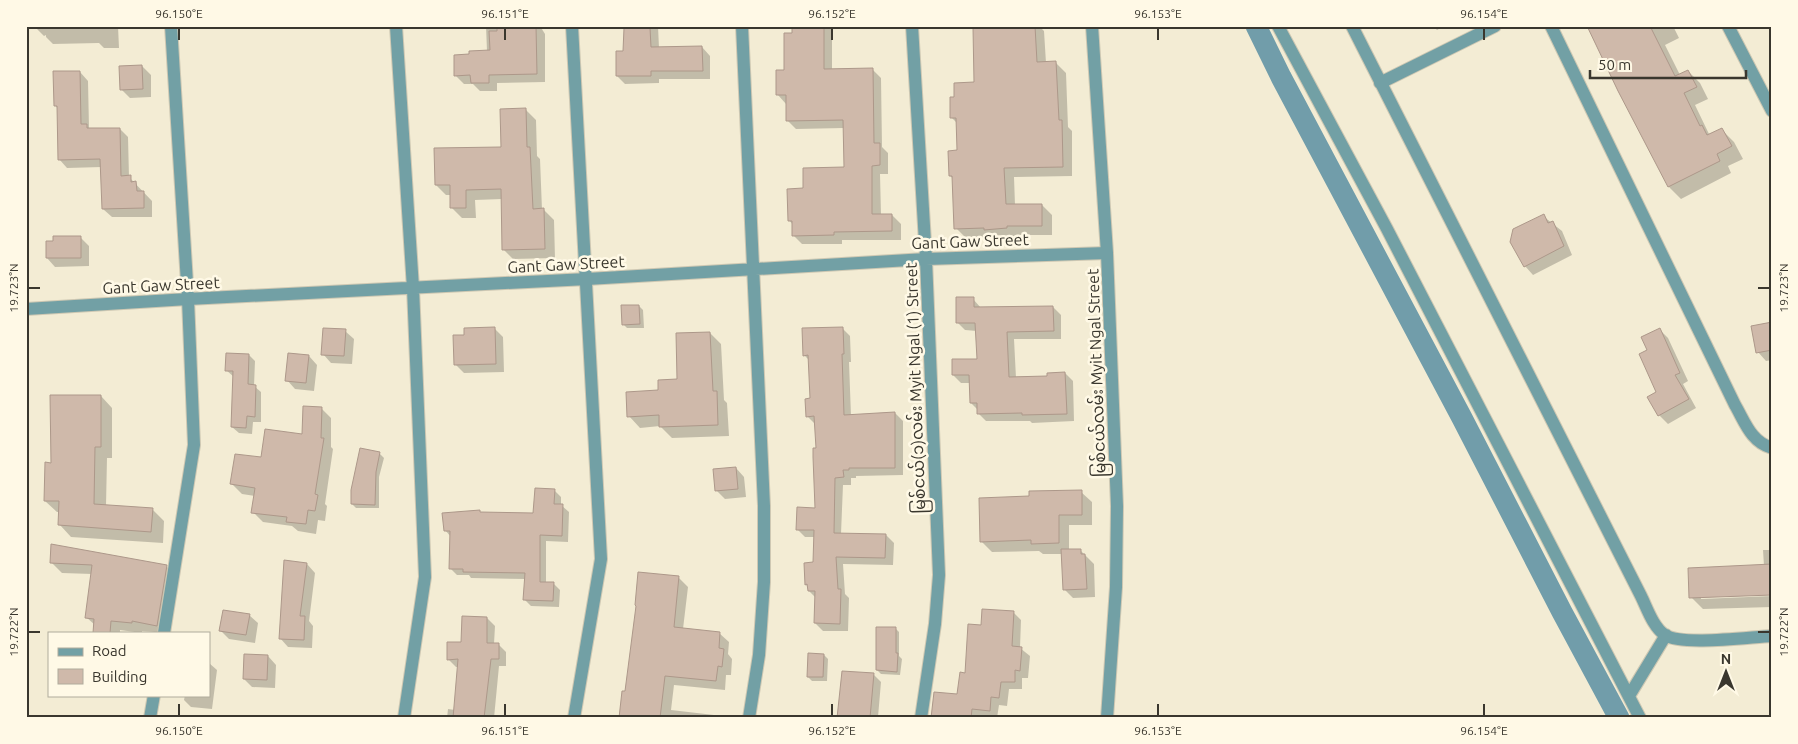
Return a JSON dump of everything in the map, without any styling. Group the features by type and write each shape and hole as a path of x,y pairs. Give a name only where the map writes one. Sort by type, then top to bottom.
{"street":[{"path":"164,632 194,444 188,299 171,26"},
{"path":"396,26 413,288 425,577 404,718"},
{"path":"572,26 601,559 574,718"},
{"path":"742,26 764,506 764,582 759,655 749,718"},
{"name":"မြစ်ငယ်(၁)လမ်း Myit Ngal (1) Street","path":"912,26 926,259 939,575 935,624 921,718"},
{"name":"မြစ်ငယ်လမ်း Myit Ngal Street","path":"1092,26 1107,253 1117,506 1116,587 1107,718"},
{"path":"1278,26 1387,229 1640,718"},
{"path":"1352,26 1656,624 1666,635 1684,640 1772,636"},
{"path":"1380,83 1495,26"},
{"path":"1551,26 1742,418 1759,443 1772,448"},
{"path":"1728,26 1772,111"},
{"name":"Gant Gaw Street","path":"26,309 188,299 586,280 754,268 926,259 1107,253"},
{"path":"1629,696 1666,635"},
{"path":"150,718 154,696"}],"building":[{"path":"497,26 536,26 537,74 489,75 489,83 471,83 470,75 454,76 454,55 469,54 469,51 490,50 489,31 497,31"},
{"path":"824,26 824,69 873,68 874,143 880,143 880,165 872,166 872,214 892,214 892,231 834,232 834,235 792,236 792,221 788,221 787,189 803,188 803,168 844,167 843,120 786,121 786,95 776,95 776,70 784,70 784,33 792,33 792,27"},
{"path":"1035,26 1037,62 1056,61 1059,120 1062,120 1063,167 1004,168 1006,204 1042,204 1042,226 1007,226 1007,228 984,230 984,228 954,229 952,176 949,176 948,151 957,150 956,118 950,118 950,97 954,97 954,83 974,82 973,28"},
{"path":"1587,26 1650,26 1675,76 1688,70 1697,87 1684,93 1700,126 1702,125 1707,135 1722,128 1732,146 1717,154 1720,161 1668,187 1618,91"},
{"path":"624,28 650,28 651,47 702,46 703,71 651,71 651,76 616,76 616,51 623,51"},
{"path":"142,65 143,89 120,90 119,66"},
{"path":"53,71 80,71 81,124 87,124 87,128 120,128 121,176 131,175 131,182 136,181 137,191 144,191 144,208 102,209 100,159 58,160 57,106 54,106"},
{"path":"526,108 527,147 530,147 533,209 544,208 545,249 502,250 501,189 466,190 466,208 450,208 450,185 435,185 434,148 501,147 500,109"},
{"path":"1544,214 1548,223 1553,221 1564,246 1524,267 1510,242 1513,229"},
{"path":"53,236 81,236 81,258 46,258 46,241 53,241"},
{"path":"956,297 974,297 974,307 1053,306 1054,331 1007,332 1009,377 1047,376 1047,373 1065,372 1067,414 977,414 977,403 970,403 969,375 952,375 952,359 977,359 975,323 956,323"},
{"path":"621,305 639,305 640,324 622,325"},
{"path":"1772,322 1772,350 1756,353 1751,326"},
{"path":"495,327 496,364 454,365 453,335 464,335 464,328"},
{"path":"843,327 844,415 895,412 895,468 849,468 849,470 843,470 844,477 835,478 834,533 886,534 885,558 836,557 838,589 841,589 840,624 814,623 815,591 808,591 807,584 805,585 804,563 813,562 814,530 796,530 797,507 815,508 813,448 816,448 814,416 806,417 805,399 810,398 808,355 803,356 802,328"},
{"path":"323,328 346,329 344,356 321,355"},
{"path":"1660,328 1680,373 1675,375 1689,399 1658,416 1647,397 1656,392 1639,354 1647,350 1641,337"},
{"path":"710,332 713,391 717,391 718,425 659,427 659,415 627,417 626,392 658,390 658,380 677,379 676,333"},
{"path":"226,353 249,354 248,384 256,385 255,417 247,416 246,428 231,427 233,371 225,371"},
{"path":"288,353 309,355 306,383 285,381"},
{"path":"50,395 101,395 101,447 95,447 94,504 153,508 151,532 58,525 59,501 44,501 45,462 51,463"},
{"path":"303,406 322,407 321,438 324,438 315,494 318,495 315,511 308,510 306,524 286,522 287,517 251,513 255,488 230,484 235,454 261,457 265,429 302,434"},
{"path":"360,448 380,452 376,472 375,505 351,504 351,490"},
{"path":"736,467 738,489 715,491 713,469"},
{"path":"535,488 555,489 554,504 563,504 562,536 540,535 540,582 554,582 553,601 523,600 525,573 463,572 463,569 449,569 450,531 444,531 442,513 480,510 480,512 533,513"},
{"path":"1082,490 1082,515 1059,515 1059,543 1031,544 1031,540 980,542 979,498 1029,496 1029,491"},
{"path":"51,544 167,565 157,626 132,621 132,623 111,621 110,632 93,632 94,619 85,618 92,565 50,563"},
{"path":"1061,549 1081,549 1081,554 1085,554 1087,589 1063,590"},
{"path":"284,560 307,563 300,616 305,616 304,640 279,639"},
{"path":"1772,564 1772,595 1689,598 1688,568"},
{"path":"638,572 679,576 674,627 720,632 719,648 724,649 722,667 718,666 716,681 665,676 660,718 619,718 622,691 625,691 636,606"},
{"path":"982,609 1014,611 1012,646 1022,647 1020,671 1015,670 1015,682 1001,682 999,698 991,697 990,711 972,709 971,718 931,718 934,692 957,694 960,672 965,673 968,624 981,625"},
{"path":"223,610 250,614 246,635 219,631"},
{"path":"462,616 487,617 487,643 499,643 499,659 491,659 484,718 453,718 458,659 447,660 447,642 461,642"},
{"path":"876,627 896,627 897,672 876,670"},
{"path":"808,653 824,654 823,677 807,677"},
{"path":"244,654 268,655 267,680 243,679"},
{"path":"842,671 874,673 870,718 837,718"}],"waterway":[{"path":"1256,26 1281,77 1619,718"}]}
